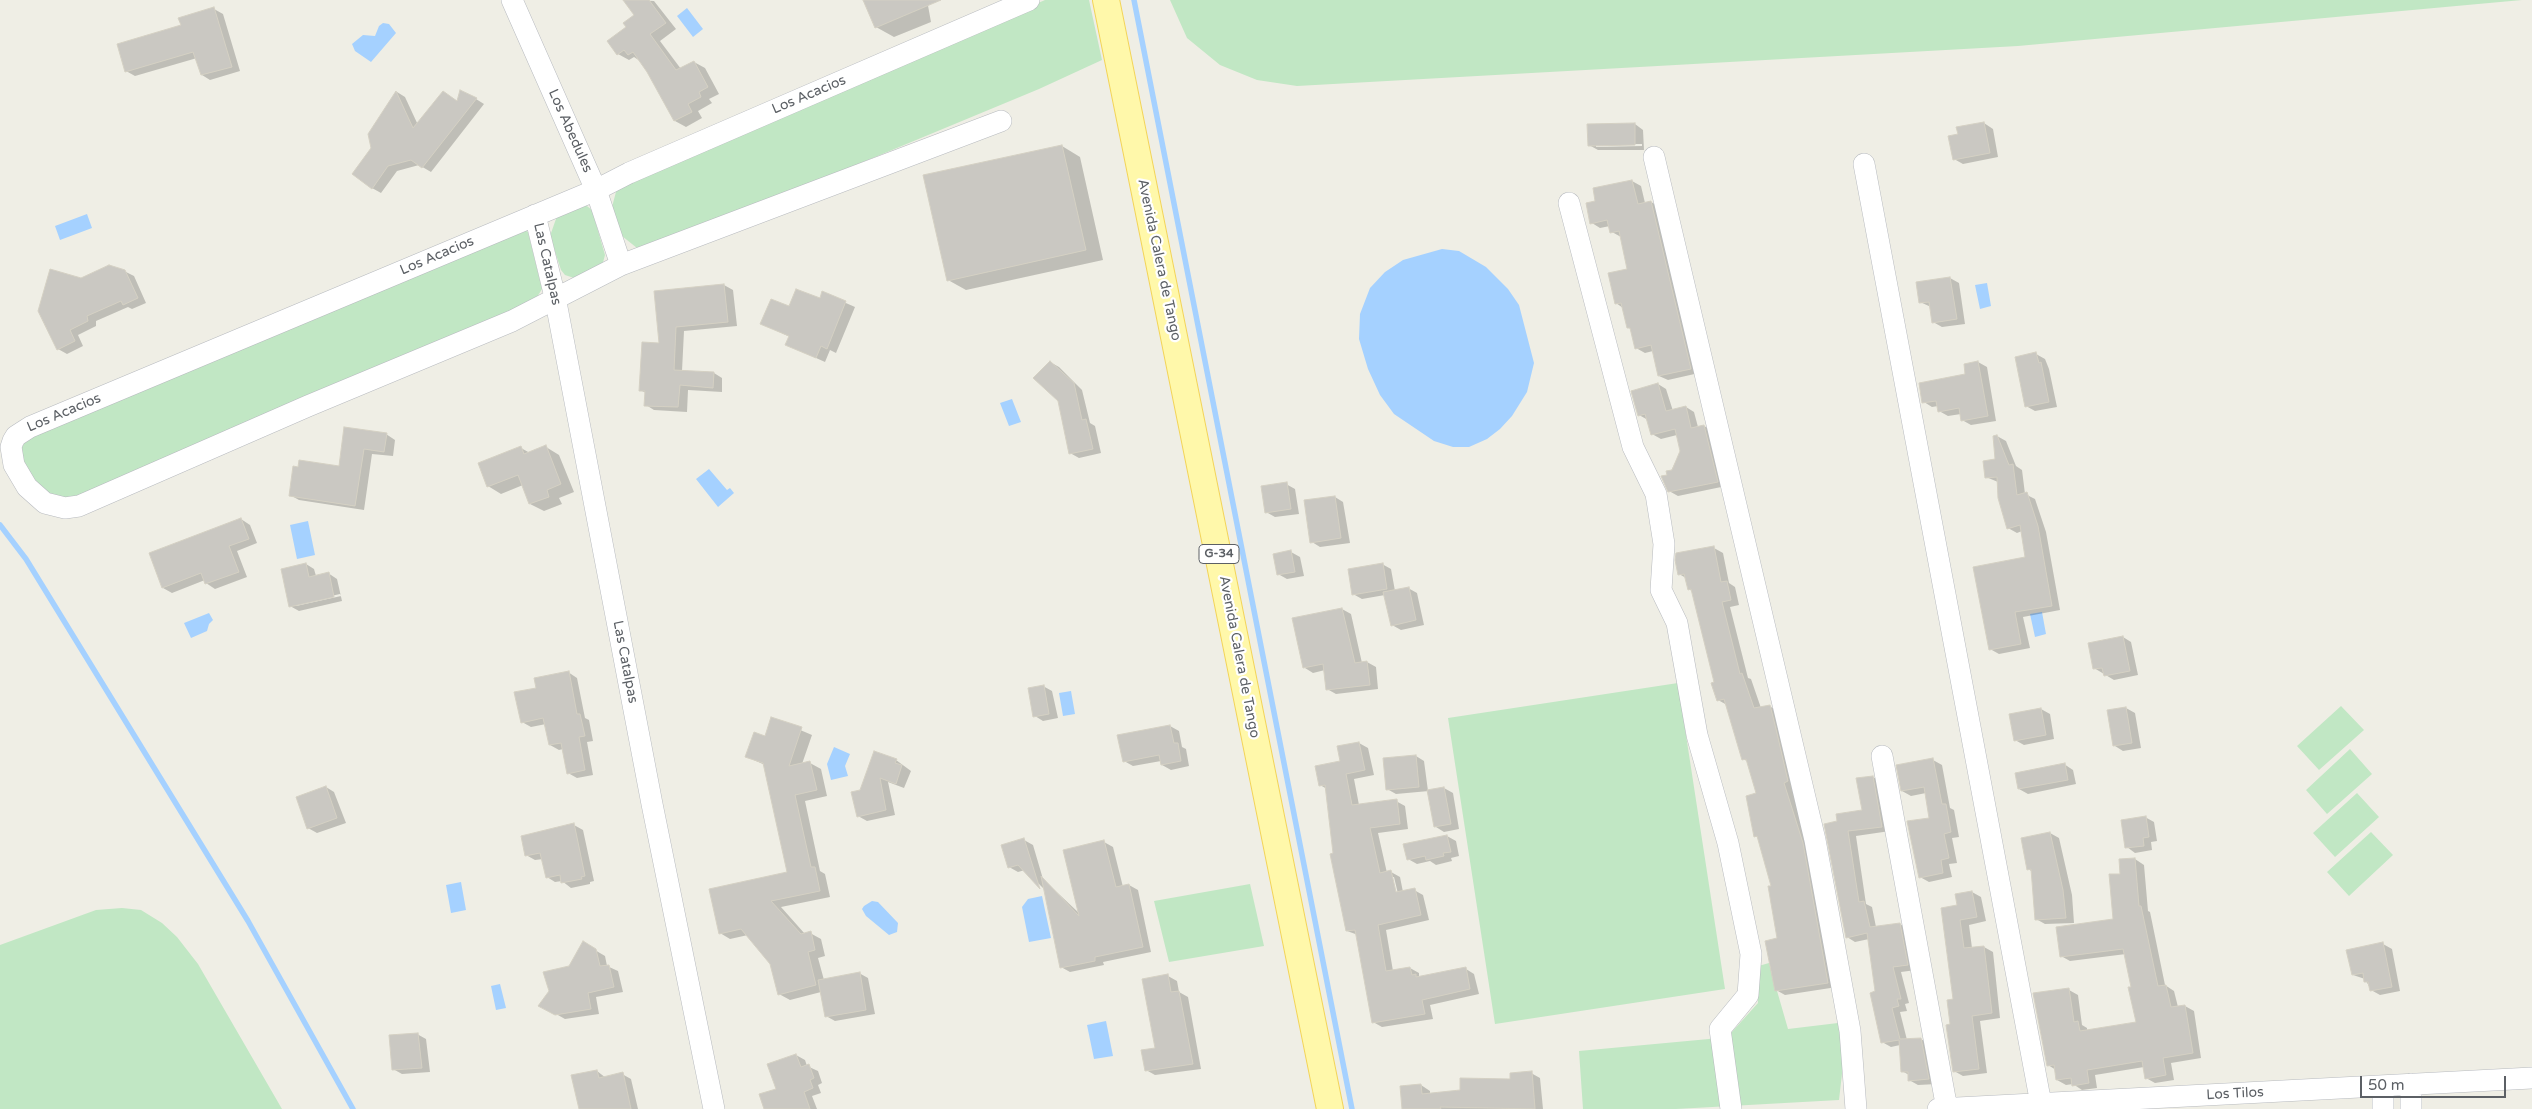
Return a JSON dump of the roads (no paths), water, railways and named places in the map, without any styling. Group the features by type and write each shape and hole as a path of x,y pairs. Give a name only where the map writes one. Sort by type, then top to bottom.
{"main road":[{"name":"Avenida Calera de Tango","path":"1106,0 1330,1109"}],"street":[{"name":"Los Abedules","path":"512,0 596,190 620,265"},
{"name":"Los Acacios","path":"1001,121 620,265 555,297 512,321 308,406 79,506 65,508 46,503 22,480 14,465 10,447 16,436 30,427 596,190 629,173 1029,0"},
{"path":"1654,157 1815,840 1850,1031 1856,1109"},
{"path":"1864,164 2041,1104"},
{"path":"1569,203 1633,447 1656,494 1664,544 1661,590 1677,623 1697,735 1728,842 1751,954 1748,995 1720,1029 1731,1109"},
{"name":"Las Catalpas","path":"535,215 555,297 714,1109"},
{"path":"1882,756 1947,1109"},
{"name":"Los Tilos","path":"1938,1109 2532,1078"},
{"path":"2411,1084 2412,1109"},
{"path":"2383,1086 2384,1109"}],"water":[{"path":"687,8 703,29 693,37 677,16"},
{"path":"383,23 389,24 396,33 371,62 355,51 352,44 363,35 375,36 379,26"},
{"path":"87,214 92,228 60,240 55,226"},
{"path":"1442,249 1459,251 1486,267 1508,289 1519,305 1534,363 1527,392 1512,416 1487,439 1469,447 1453,447 1434,441 1394,414 1380,395 1368,369 1359,339 1360,314 1370,288 1385,272 1403,260"},
{"path":"1987,283 1991,306 1980,309 1975,285"},
{"path":"1012,399 1021,422 1009,426 1000,403"},
{"path":"709,469 727,490 730,488 734,493 718,507 696,479"},
{"path":"308,521 315,555 297,559 290,525"},
{"path":"2042,612 2046,634 2035,637 2030,614"},
{"path":"209,613 213,620 209,624 207,631 191,638 184,623"},
{"path":"1071,691 1075,714 1063,716 1059,693"},
{"path":"834,747 850,754 845,766 848,776 831,780 827,764"},
{"path":"461,882 466,910 451,913 446,885"},
{"path":"1042,896 1051,938 1029,942 1022,907 1028,899"},
{"path":"872,901 878,902 898,923 897,932 889,935 866,916 862,909"},
{"path":"500,984 506,1008 496,1010 491,986"},
{"path":"1106,1021 1113,1056 1094,1059 1087,1025"}],"waterway":[{"path":"1134,0 1352,1109"},
{"path":"0,525 26,559 248,921 353,1109"}]}
